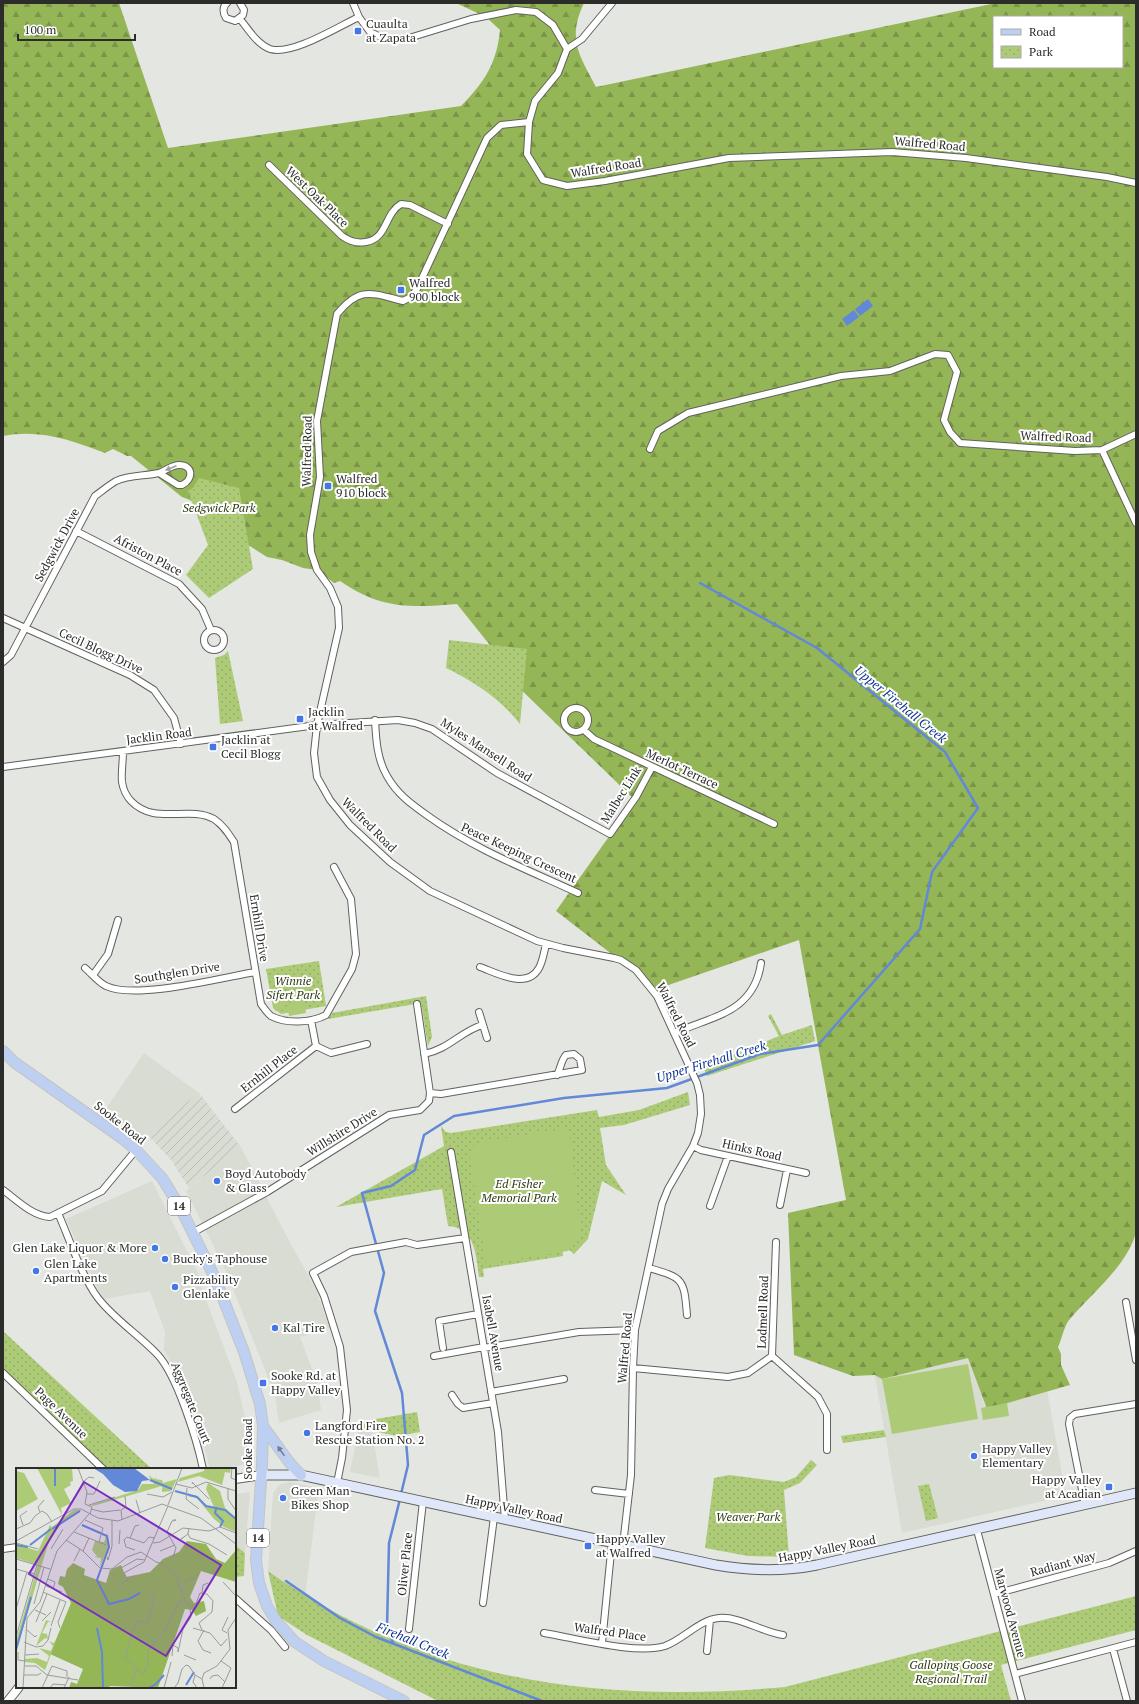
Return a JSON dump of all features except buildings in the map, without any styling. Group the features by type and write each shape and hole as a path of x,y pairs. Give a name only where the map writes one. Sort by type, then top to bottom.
{"main road":[{"name":"Sooke Road","path":"3,1051 14,1062 123,1139 136,1150 162,1178 180,1207 214,1278 244,1352 260,1404 263,1426 262,1475 256,1560 259,1583 268,1606 276,1621 295,1642 324,1661 404,1701"},
{"path":"263,1426 289,1462 302,1475"},
{"name":"Happy Valley Road","path":"262,1475 302,1475 716,1565 742,1569 780,1571 817,1565 977,1530 1136,1493"}],"street":[{"path":"228,3 224,9 226,18 235,21 240,19 244,10 240,3"},
{"path":"353,3 359,17 370,32 387,40 409,38 471,19 516,10 536,12 553,25 567,49"},
{"path":"529,122 535,101 558,73 567,49 582,39 612,3"},
{"path":"240,19 262,44 271,49 281,49 292,47 308,41 359,17"},
{"name":"Walfred Road","path":"623,1545 629,1494 632,1449 635,1330 662,1204 668,1189 693,1146 700,1125 700,1095 697,1083 657,996 644,978 629,964 614,958 546,944 430,891 408,876 373,847 339,813 323,789 315,765 317,725 339,628 338,606 330,588 317,570 311,552 310,535 320,477 317,421 337,314 347,301 358,295 371,293 403,300 411,297 417,289 487,138 502,125 529,122 526,154 543,180 567,186 605,181 729,158 892,152 966,158 1107,177 1136,184"},
{"name":"West Oak Place","path":"269,165 349,241 368,242 379,237 394,210 400,204 410,205 448,224"},
{"name":"Walfred Road","path":"650,448 658,431 688,413 842,376 890,371 935,354 948,355 957,372 944,420 950,432 960,443 1075,452 1102,450 1136,434"},
{"path":"1102,450 1136,523"},
{"name":"Sedgwick Drive","path":"3,662 12,655 95,496 117,481 159,473 181,465 190,471 191,476 187,483 178,485 159,473"},
{"name":"Afriston Place","path":"76,531 179,584 202,608 211,630"},
{"name":"Cecil Blogg Drive","path":"3,618 130,675 154,690 174,718 181,744"},
{"name":"Myles Mansell Road","path":"317,725 375,720 398,720 415,723 432,729 497,773 610,834"},
{"name":"Peace Keeping Crescent","path":"375,720 380,760 386,775 395,790 407,801 464,841 578,893"},
{"name":"Jacklin Road","path":"3,767 317,725"},
{"name":"Merlot Terrace","path":"584,730 594,739 774,824"},
{"name":"Ernhill Drive","path":"123,752 122,784 128,798 137,807 150,814 194,814 212,818 224,827 234,842 261,1004 270,1015 283,1020 311,1020 320,1018 329,1012 355,962 351,899 334,867"},
{"name":"Malbec Link","path":"610,834 636,797 652,767"},
{"path":"93,975 108,954 118,920"},
{"path":"480,967 518,980 531,977 539,968 546,944"},
{"path":"675,1033 733,1010 752,990 757,980 761,963"},
{"name":"Southglen Drive","path":"85,968 105,986 122,991 142,992 255,972"},
{"path":"417,1004 430,1093 441,1094 557,1075"},
{"path":"479,1012 487,1038"},
{"name":"Ernhill Place","path":"311,1020 316,1046"},
{"path":"424,1054 442,1050 474,1027 482,1025"},
{"name":"Ernhill Place","path":"316,1046 331,1053 367,1044"},
{"name":"Ernhill Place","path":"235,1109 316,1046"},
{"name":"Willshire Drive","path":"192,1233 267,1192 389,1115 420,1110 429,1101 430,1093"},
{"name":"Hinks Road","path":"693,1146 701,1150 806,1173"},
{"path":"3,1190 41,1217 50,1217 102,1191 136,1150"},
{"name":"Isabell Avenue","path":"451,1152 500,1450 505,1520"},
{"path":"710,1206 728,1156"},
{"path":"780,1205 787,1170"},
{"name":"Aggregate Court","path":"58,1213 90,1285 98,1298 156,1353 166,1365 195,1438 202,1468"},
{"path":"337,1483 342,1458 347,1410 340,1347 324,1296 313,1273 351,1252 406,1242 417,1245 465,1238"},
{"name":"Lodmell Road","path":"633,1368 728,1377 748,1373 772,1356 776,1242"},
{"path":"648,1268 675,1277 682,1282 685,1290 687,1315"},
{"path":"1126,1302 1136,1360"},
{"path":"443,1348 438,1321 478,1314"},
{"path":"434,1356 579,1332 635,1330"},
{"path":"772,1356 818,1397 827,1414 827,1450"},
{"name":"Page Avenue","path":"3,1373 102,1468"},
{"path":"491,1392 564,1380"},
{"path":"452,1395 458,1404 463,1408 493,1403"},
{"path":"1085,1505 1069,1424 1070,1418 1075,1414 1136,1404"},
{"path":"236,1479 262,1475"},
{"path":"595,1490 629,1494"},
{"name":"Oliver Place","path":"409,1629 422,1501"},
{"path":"483,1603 494,1517"},
{"name":"Marwood Avenue","path":"977,1530 1022,1701"},
{"path":"602,1643 612,1542"},
{"path":"3,1549 16,1547"},
{"name":"Radiant Way","path":"994,1594 1110,1563 1136,1551"},
{"path":"236,1599 271,1630 285,1647"},
{"name":"Walfred Place","path":"544,1633 636,1649 663,1646 686,1635 710,1620 726,1618 770,1633 783,1635"},
{"path":"707,1651 710,1620"},
{"path":"1015,1674 1136,1642"},
{"path":"1113,1649 1127,1701"},
{"path":"8,1701 18,1688"}],"shaded area":[{"path":"144,1053 199,1093 144,1137 105,1110"},
{"path":"199,1093 241,1147 189,1188 172,1161 147,1134"},
{"path":"241,1147 315,1288 330,1328 300,1337 317,1382 321,1410 279,1423 275,1395 225,1269 186,1191"},
{"path":"152,1181 203,1283 200,1284 237,1382 246,1423 250,1463 228,1468 210,1468 203,1441 188,1399 164,1350 165,1332 150,1291 104,1299 97,1288 66,1219"},
{"name":"Happy Valley Elementary","path":"975,1352 984,1405 1047,1390 1066,1496 902,1533 875,1376"},
{"path":"359,1428 372,1431 380,1478 350,1472"},
{"path":"289,1482 319,1488 305,1596 268,1571 273,1494 279,1485"},
{"path":"250,1492 245,1553 236,1546 236,1494"}],"green space":[{"path":"3,3 119,3 168,148 461,106 483,81 488,72 496,53 500,30 486,17 456,3 584,3 576,27 577,46 580,56 596,87 996,3 1136,3 1136,1232 1132,1244 1117,1267 1066,1325 1058,1347 1061,1354 1061,1365 1070,1385 987,1409 968,1358 882,1379 875,1375 853,1376 794,1355 788,1213 846,1200 799,940 657,989 556,911 635,800 510,679 501,659 457,604 410,606 382,602 369,597 340,581 334,583 317,570 303,568 282,560 267,557 242,541 190,500 182,497 131,456 127,456 113,449 105,453 55,437 17,434 3,436"},
{"name":"Sedgwick Park","path":"199,478 239,488 253,569 209,598 186,575 208,545 188,491 193,488"},
{"path":"449,640 527,649 520,724 504,706 477,685 446,668"},
{"path":"228,651 243,721 220,724 215,658 224,655"},
{"name":"Winnie Sifert Park","path":"319,961 326,1006 281,1014 273,1008 266,969"},
{"path":"282,988 286,1009 275,1011 272,990"},
{"path":"426,996 432,1037 428,1046 421,1003 328,1019 332,1013"},
{"path":"304,1000 306,1013 289,1016 287,1003"},
{"path":"771,1014 782,1035 812,1025 815,1041 707,1076 703,1067 779,1036 768,1016"},
{"name":"Ed Fisher Memorial Park","path":"688,1092 690,1105 624,1125 600,1128 606,1165 626,1195 602,1181 588,1239 574,1254 562,1244 563,1256 483,1269 484,1277 479,1277 473,1244 469,1237 457,1228 448,1226 442,1189 336,1207 444,1146 441,1126 446,1132 451,1133 597,1110 599,1117 639,1110"},
{"path":"569,1128 581,1237 568,1251 486,1264 469,1153 476,1143"},
{"path":"3,1331 151,1468 104,1468 3,1374"},
{"path":"968,1364 978,1419 892,1434 882,1379"},
{"path":"1007,1403 1009,1416 983,1420 981,1408"},
{"path":"417,1412 420,1432 397,1436 359,1428 359,1422"},
{"path":"884,1430 886,1437 843,1443 841,1436"},
{"name":"Weaver Park","path":"811,1460 817,1465 800,1483 784,1490 789,1557 748,1556 705,1548 714,1478 729,1475 784,1482 796,1477"},
{"path":"929,1484 938,1518 926,1521 918,1486"},
{"path":"236,1546 245,1553 244,1576 236,1577"},
{"name":"Galloping Goose Regional Trail","path":"268,1571 328,1608 388,1638 451,1661 514,1677 580,1687 647,1692 715,1691 785,1687 1136,1596 1136,1630 1001,1665 1011,1701 438,1701 307,1635 278,1616"}],"water":[{"path":"868,299 873,306 860,316 855,309"},
{"path":"854,310 859,317 847,326 842,319"}],"waterway":[{"name":"Upper Firehall Creek","path":"401,1494 408,1465 402,1393 375,1311 384,1273 362,1193 391,1186 415,1170 424,1135 454,1116 564,1098 667,1088 760,1054 818,1045 920,929 932,872 978,808 945,752 817,648 700,583"},
{"name":"Upper Firehall Creek","path":"393,1643 387,1627 389,1543 400,1499"},
{"name":"Firehall Creek","path":"286,1581 340,1618 376,1637 542,1701"}],"place":[{"name":"Cuaulta at Zapata","path":"358,31"},
{"name":"Walfred 900 block","path":"401,290"},
{"name":"Walfred 910 block","path":"328,486"},
{"name":"Jacklin at Walfred","path":"300,719"},
{"name":"Jacklin at Cecil Blogg","path":"213,747"},
{"name":"Boyd Autobody & Glass","path":"217,1181"},
{"name":"Glen Lake Liquor & More","path":"155,1248"},
{"name":"Bucky's Taphouse","path":"165,1259"},
{"name":"Glen Lake Apartments","path":"36,1271"},
{"name":"Pizzability Glenlake","path":"175,1287"},
{"name":"Kal Tire","path":"275,1328"},
{"name":"Sooke Rd. at Happy Valley","path":"263,1383"},
{"name":"Langford Fire Rescue Station No. 2","path":"307,1433"},
{"name":"Happy Valley Elementary","path":"974,1456"},
{"name":"Happy Valley at Acadian","path":"1109,1487"},
{"name":"Green Man Bikes Shop","path":"283,1498"},
{"name":"Happy Valley at Walfred","path":"588,1546"}]}
